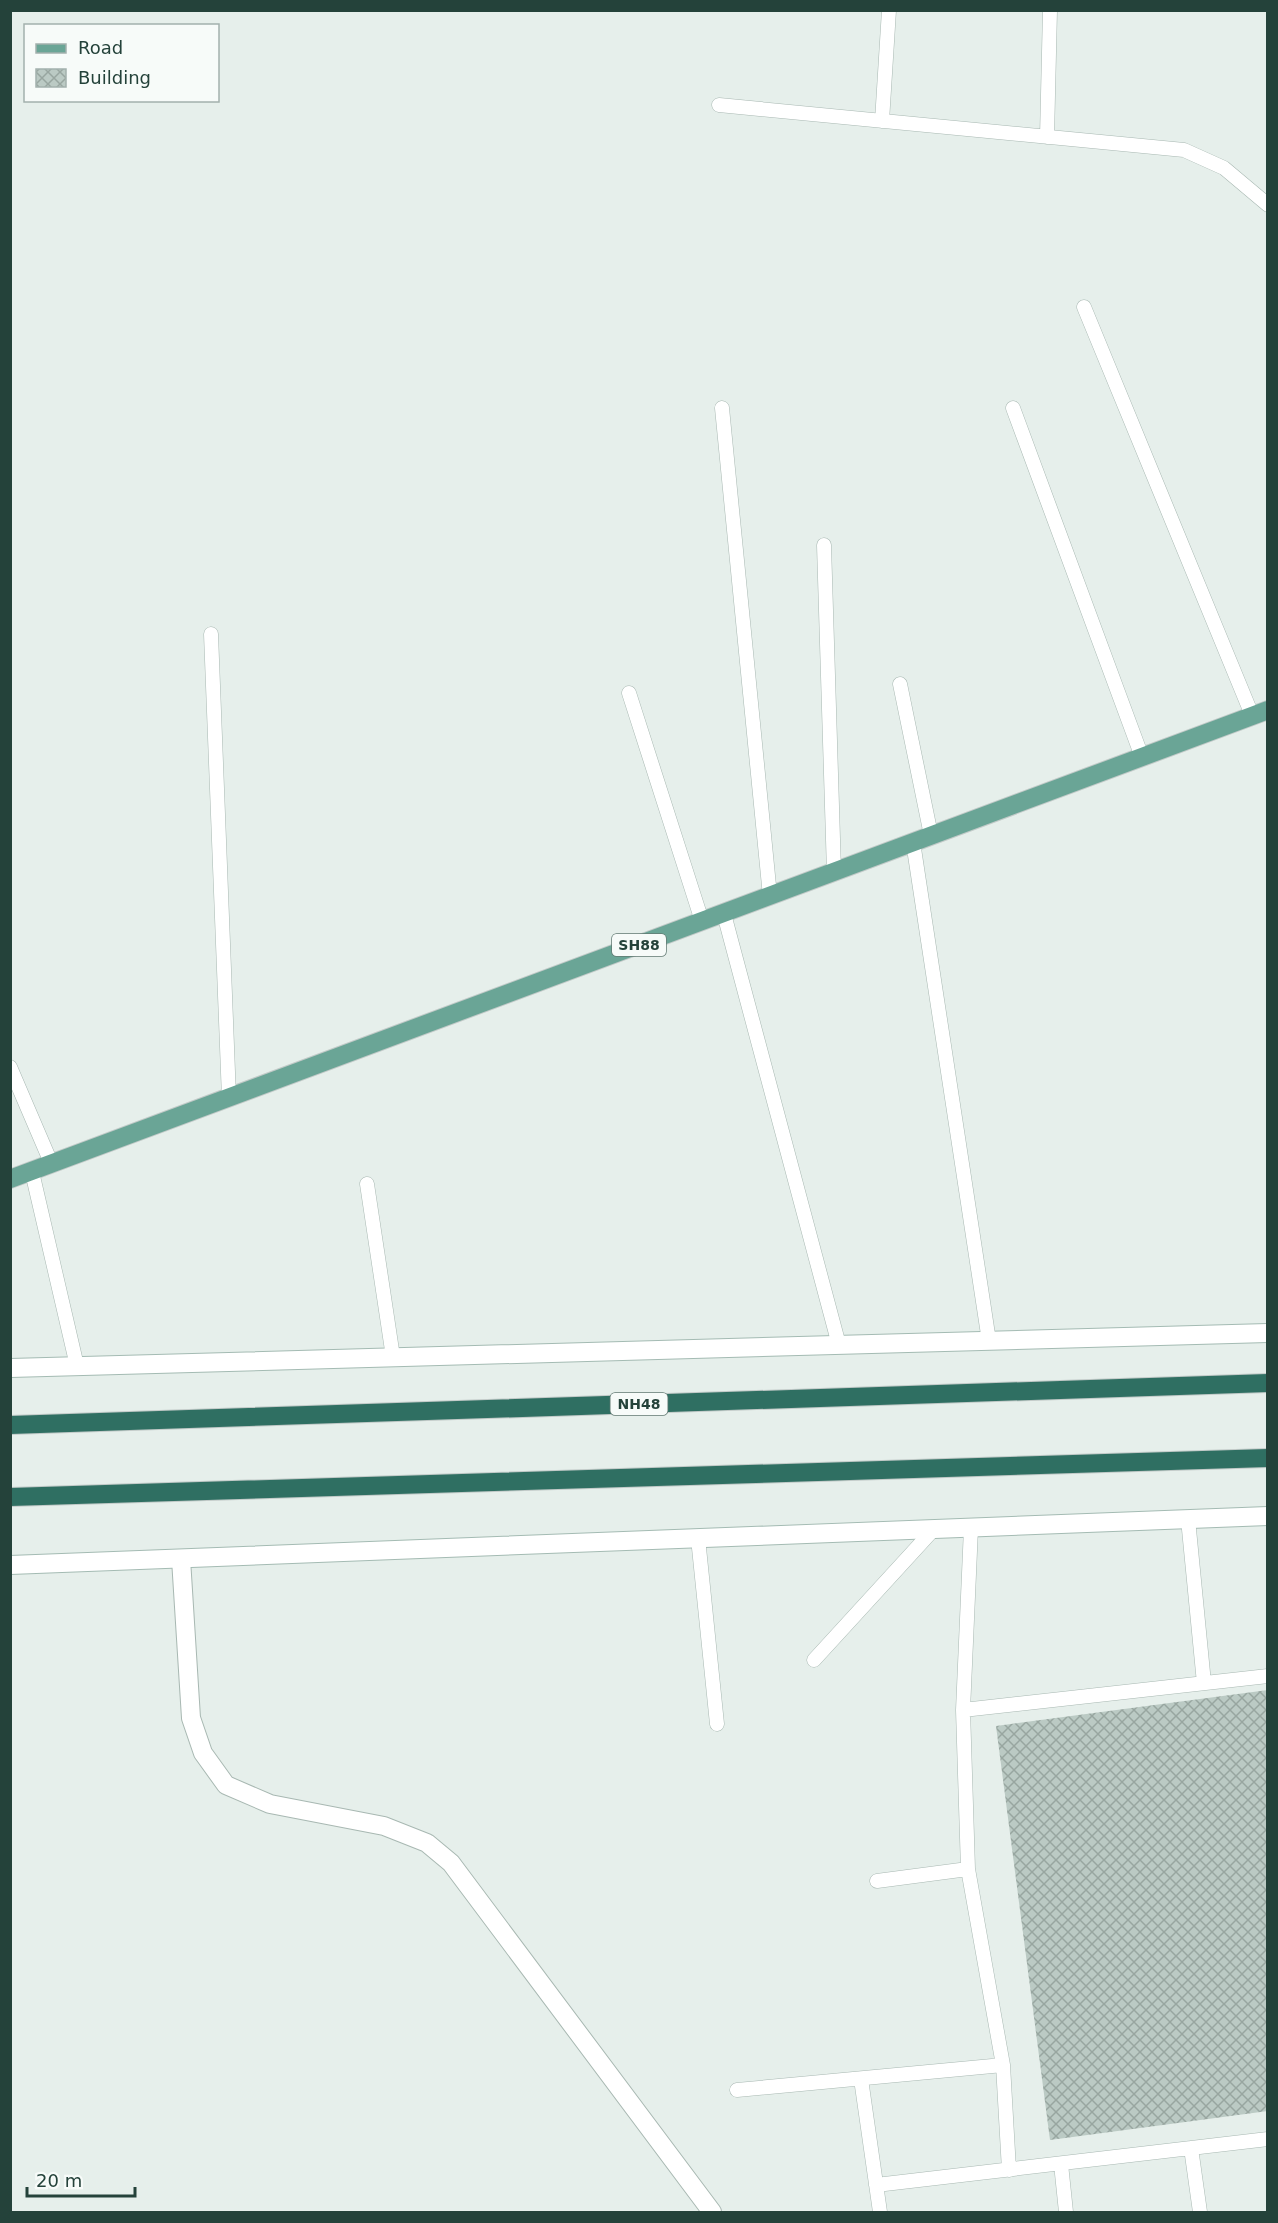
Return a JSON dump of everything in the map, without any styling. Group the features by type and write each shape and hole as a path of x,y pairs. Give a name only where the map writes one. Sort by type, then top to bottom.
{"highway":[{"name":"NH48","path":"10,1425 1268,1383"},
{"path":"10,1497 1268,1458"}],"main road":[{"name":"SH88","path":"10,1179 1260,712"}],"street":[{"path":"10,1368 1268,1333"},
{"path":"10,1565 1268,1516"},
{"path":"181,1558 190,1718 203,1753 226,1785 270,1804 384,1826 427,1843 451,1863 712,2212"}],"lane":[{"path":"882,121 889,10"},
{"path":"1047,137 1050,10"},
{"path":"718,105 1184,150 1224,168 1268,205"},
{"path":"1084,306 1260,712"},
{"path":"722,408 770,896"},
{"path":"1013,408 1142,757"},
{"path":"824,545 834,872"},
{"path":"211,634 229,1098"},
{"path":"900,684 931,835"},
{"path":"629,693 702,921"},
{"path":"913,842 989,1341"},
{"path":"723,914 839,1345"},
{"path":"10,1067 52,1165"},
{"path":"32,1172 77,1366"},
{"path":"367,1184 393,1357"},
{"path":"1188,1519 1204,1683"},
{"path":"971,1528 963,1710 968,1869 1003,2066 1009,2170"},
{"path":"814,1660 933,1530"},
{"path":"698,1538 717,1724"},
{"path":"963,1710 1268,1676"},
{"path":"877,1881 968,1869"},
{"path":"737,2091 1003,2066"},
{"path":"861,2079 880,2212"},
{"path":"876,2185 1268,2139"},
{"path":"1191,2148 1200,2212"},
{"path":"1060,2164 1066,2212"}],"building":[{"path":"1268,1690 1268,2111 1050,2140 996,1726"}]}
